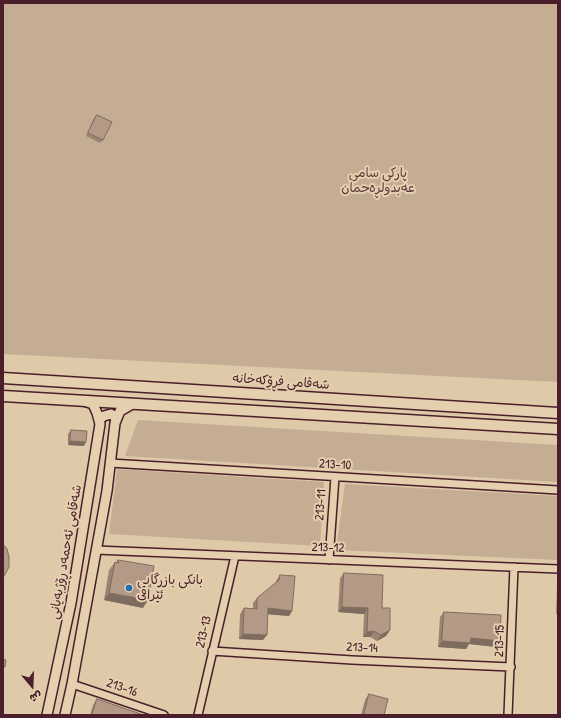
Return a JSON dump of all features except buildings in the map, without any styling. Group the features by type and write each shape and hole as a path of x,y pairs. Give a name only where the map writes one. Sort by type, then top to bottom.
{"main road":[{"name":"شەقامی فڕۆکەخانە","path":"3,378 558,413"},
{"path":"3,396 558,429"}],"street":[{"path":"83,401 92,404 100,419 111,414 116,420"},
{"path":"65,715 107,491 116,420 120,411 132,404"},
{"name":"شەقامی ئەحمەد ڕۆژبەیانی","path":"47,715 68,621 93,471 100,419"},
{"name":"213-10","path":"110,463 558,490"},
{"name":"213-11","path":"329,560 335,477"},
{"name":"213-12","path":"96,550 558,569"},
{"name":"213-13","path":"198,715 235,556"},
{"name":"213-15","path":"508,715 514,567"},
{"path":"68,621 83,623"},
{"name":"213-14","path":"212,651 352,660 511,667"},
{"name":"213-16","path":"72,684 164,715"}],"green space":[{"name":"پارکی سامی عەبدولڕەحمان","path":"3,3 558,3 558,382 3,354"},
{"path":"138,420 558,445 558,482 125,456"},
{"path":"117,469 324,482 320,546 109,534"},
{"path":"345,484 558,496 558,560 336,550"}],"place":[{"name":"بانکی بازرگانی ئێراقی","path":"129,588"}]}
